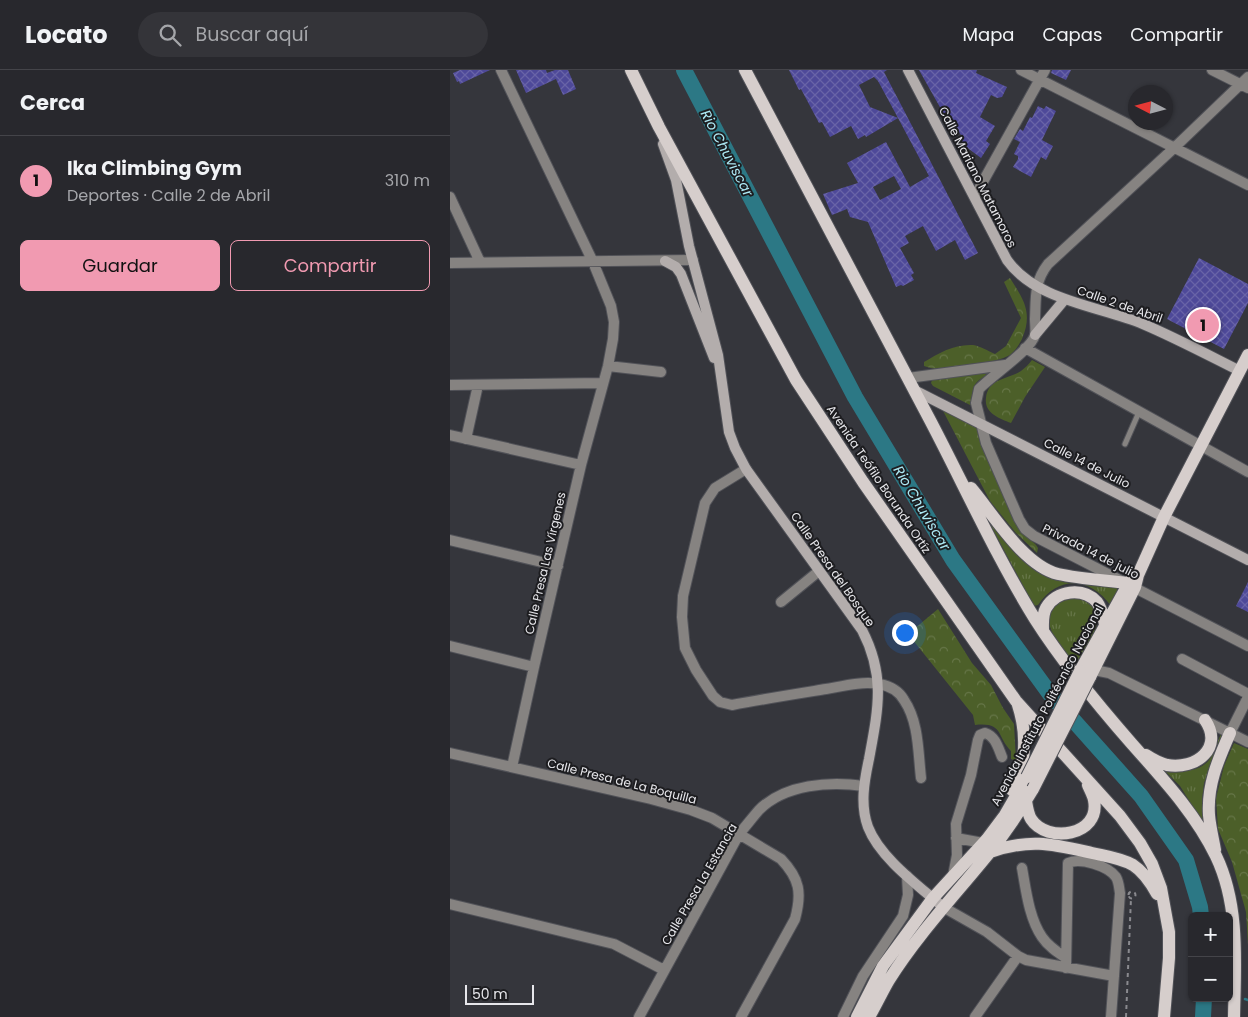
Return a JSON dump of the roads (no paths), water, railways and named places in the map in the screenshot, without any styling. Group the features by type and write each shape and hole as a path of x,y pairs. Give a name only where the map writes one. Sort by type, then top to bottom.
{"main road":[{"name":"Avenida Teófilo Borunda Ortíz","path":"631,70 659,127 796,380 863,482 1016,701 1120,816 1140,843 1152,864 1161,888 1169,932 1169,958 1164,1017"},
{"path":"745,70 955,468 1011,580 1043,631 1105,713 1190,811 1217,857"},
{"name":"Avenida Instituto Politécnico Nacional","path":"857,1017 883,966 933,898 953,876 987,845 1026,801 1164,517 1201,446 1244,373 1248,355"},
{"path":"955,468 998,524 1023,551 1043,568 1057,574 1134,582"},
{"name":"Avenida Instituto Politécnico Nacional","path":"869,1017 888,981 944,907 987,845 1088,673 1105,624 1134,582"},
{"path":"1043,631 1043,618 1046,608 1053,599 1073,592 1084,594 1096,601 1102,610 1105,624"},
{"path":"1016,701 1024,732 1024,751 1021,768 987,845 1033,842 1051,844 1116,859 1133,865 1146,876 1166,911"},
{"path":"1137,750 1155,761 1167,765 1182,766 1193,763 1210,748 1213,736 1206,720"},
{"path":"1230,733 1216,765 1209,796 1209,815 1217,857 1233,911 1236,957 1234,1017"},
{"path":"1026,801 1032,820 1040,827 1064,834 1075,832 1088,824 1093,813 1094,800 1086,778"}],"street":[{"name":"Calle Presa Las Vírgenes","path":"501,70 593,262 611,306 614,322 608,366 581,465 512,767"},
{"name":"Calle Presa del Bosque","path":"625,70 670,160 680,195 685,230 723,378 726,416 731,440 746,469 862,630 874,657 878,683 876,721 864,786 864,811 868,828 888,857 907,876 944,907 987,932 1018,956 1026,960 1066,963 1114,976"},
{"name":"Calle Mariano Matamoros","path":"908,70 1007,260 1015,272 1036,287"},
{"path":"1021,70 1248,185"},
{"path":"975,196 1045,70"},
{"path":"1035,336 1036,287 1038,279 1048,264 1245,83 1212,70"},
{"path":"450,197 480,262"},
{"path":"450,263 693,260"},
{"path":"665,261 676,266 681,274 723,378"},
{"name":"Calle 2 de Abril","path":"1036,287 1141,323 1244,373"},
{"path":"982,424 976,403 979,389 1025,348 1065,298"},
{"path":"1025,348 1248,472"},
{"path":"908,378 1008,364"},
{"path":"608,366 661,372"},
{"path":"450,385 603,383"},
{"path":"466,439 478,385"},
{"name":"Calle 14 de Julio","path":"914,390 1248,560"},
{"name":"Privada 14 de julio","path":"982,424 989,452 1019,519 1034,536 1134,582 1248,646"},
{"path":"450,435 581,465"},
{"path":"746,469 715,488 705,503 701,518 683,596 682,617 684,648 696,670 713,696 720,702 732,704 856,684 878,683 888,686 904,699 912,715 921,778"},
{"path":"450,540 558,566"},
{"path":"781,602 819,571"},
{"path":"450,646 534,667"},
{"path":"1182,659 1248,695 1230,733"},
{"path":"1088,673 1109,673 1248,742"},
{"path":"953,876 957,854 956,824 965,798 980,735 990,734 1002,756"},
{"name":"Calle Presa de La Boquilla","path":"450,753 691,810 712,818 781,860 790,868 796,878 799,890 799,904 795,919 741,1017"},
{"name":"Calle Presa La Estancia","path":"640,1017 739,834 760,809 775,799 801,788 844,783 864,786"},
{"path":"956,838 987,845"},
{"path":"1066,963 1068,863 1092,864 1110,871 1118,879 1120,893 1111,1017"},
{"path":"1022,868 1034,924 1047,943 1066,963"},
{"path":"843,1017 863,976 903,916 908,895 907,876"},
{"path":"450,904 614,944 664,970"},
{"path":"975,1017 1018,956"}],"lane":[{"path":"1125,444 1139,412"}],"waterway":[{"name":"Rio Chuviscar","path":"684,70 855,397 953,560 1050,694 1141,796 1186,860 1201,912"},
{"name":"Rio Chuviscar","path":"1203,1017 1204,1002"}],"place":[{"name":"Ika Climbing Gym","path":"1203,325"}]}
